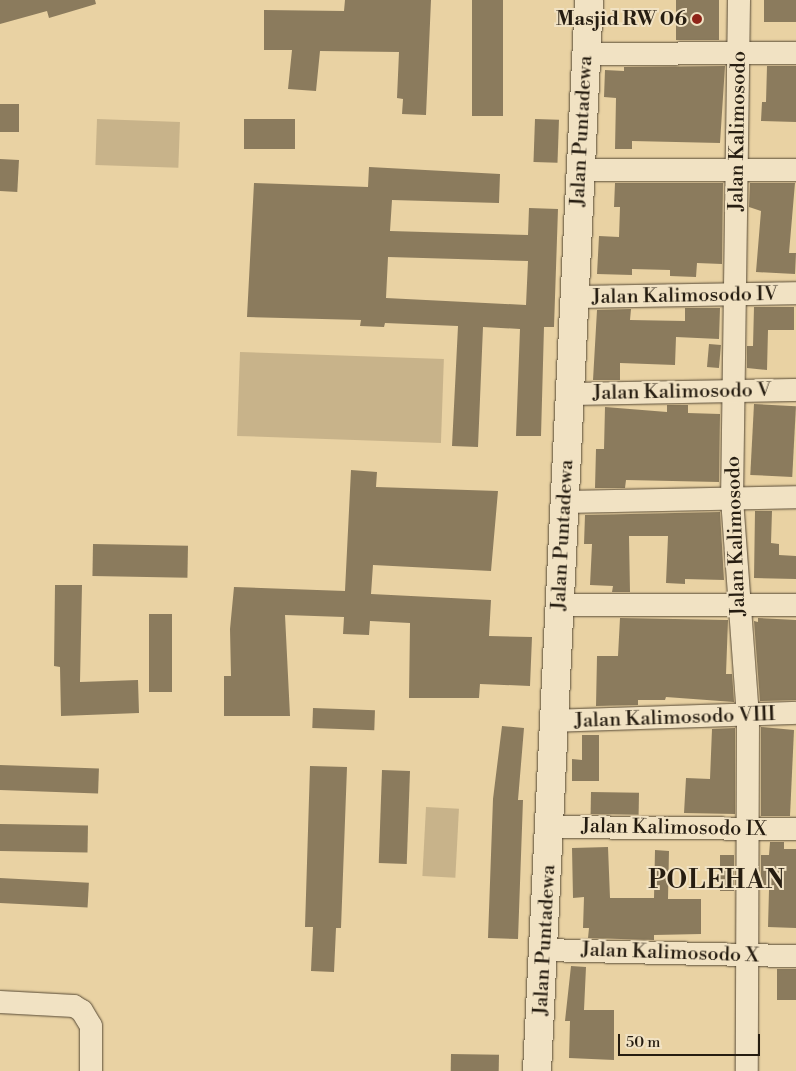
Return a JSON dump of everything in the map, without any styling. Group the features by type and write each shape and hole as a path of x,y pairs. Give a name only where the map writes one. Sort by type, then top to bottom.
{"street":[{"name":"Jalan Puntadewa","path":"537,1071 551,827 553,722 589,0"},
{"name":"Jalan Kalimosodo","path":"739,0 738,171 733,296 732,499 738,606 748,716 747,1071"},
{"path":"585,54 796,53"},
{"path":"580,170 796,170"},
{"name":"Jalan Kalimosodo IV","path":"574,298 796,294"},
{"name":"Jalan Kalimosodo V","path":"569,394 796,390"},
{"path":"564,502 796,497"},
{"path":"559,605 796,605"},
{"name":"Jalan Kalimosodo VIII","path":"553,722 796,714"},
{"name":"Jalan Kalimosodo IX","path":"551,827 796,829"},
{"name":"Jalan Kalimosodo X","path":"543,950 748,957 796,956"},
{"path":"0,1002 74,1006 82,1011 91,1026 91,1071"}],"shaded area":[{"path":"97,119 180,122 178,168 95,165"},
{"path":"240,352 444,359 441,443 237,436"},
{"path":"426,807 459,809 455,878 422,876"}],"building":[{"path":"0,0 95,0 96,4 49,18 47,11 0,24"},
{"path":"345,0 431,0 426,115 402,114 403,99 397,98 399,52 320,51 316,91 288,89 292,50 264,50 264,10 344,11"},
{"path":"472,0 503,0 503,116 472,116"},
{"name":"Masjid RW 06","path":"676,0 719,0 719,40 676,40"},
{"path":"764,0 796,0 796,22 764,22"},
{"path":"725,66 720,143 632,141 632,149 615,149 616,98 604,97 605,70 624,71 624,67"},
{"path":"767,66 796,66 796,122 761,121 762,102 766,102"},
{"path":"0,104 19,104 19,132 0,132"},
{"path":"244,119 295,119 295,149 244,149"},
{"path":"535,119 559,120 557,163 533,162"},
{"path":"0,159 19,160 17,192 0,191"},
{"path":"369,167 500,174 499,203 392,200 390,231 528,235 529,208 558,209 554,327 544,327 541,436 516,436 520,329 483,327 478,447 452,446 458,326 385,323 384,327 360,326 361,320 247,317 254,183 368,187","holes":["388,257 528,261 526,305 386,298"]},
{"path":"615,183 723,183 722,264 697,263 696,277 670,276 670,270 632,269 632,275 597,274 599,236 619,237 620,207 614,207"},
{"path":"750,183 795,183 789,253 796,253 795,274 756,272 761,211 749,207"},
{"path":"754,307 794,307 794,330 768,330 767,370 747,368 747,346 753,346"},
{"path":"685,308 720,308 719,339 676,337 675,365 620,363 620,380 593,380 597,310 631,309 630,320 685,321"},
{"path":"709,344 721,345 719,368 707,367"},
{"path":"754,404 796,406 792,477 750,475"},
{"path":"667,405 688,405 688,413 720,414 719,482 626,480 625,488 595,488 596,449 604,449 605,407 667,412"},
{"path":"351,470 377,472 376,487 498,491 491,571 373,565 371,594 491,600 489,636 532,637 530,686 480,684 479,698 409,698 410,623 370,621 369,635 343,634 344,617 285,615 290,716 224,716 224,676 231,676 230,629 234,587 345,591"},
{"path":"755,511 772,511 771,543 779,544 779,555 796,556 796,579 754,578"},
{"path":"720,512 724,580 685,579 685,584 666,583 668,536 629,536 630,592 612,592 613,586 590,585 592,544 584,544 585,515"},
{"path":"93,544 188,546 187,578 92,576"},
{"path":"55,585 82,585 80,682 138,680 139,713 61,716 60,667 54,666"},
{"path":"149,614 172,614 172,692 149,692"},
{"path":"620,618 728,620 726,674 732,674 734,702 666,697 665,700 638,700 638,705 596,706 597,656 618,656"},
{"path":"758,618 796,620 796,700 760,701 754,621 758,622"},
{"path":"313,708 375,710 374,730 312,728"},
{"path":"502,726 524,728 518,800 523,800 518,939 488,938 493,799"},
{"path":"761,727 794,730 790,816 761,816"},
{"path":"735,728 735,814 684,813 686,778 710,779 712,729"},
{"path":"582,735 599,735 599,781 572,781 572,759 582,760"},
{"path":"0,765 99,768 98,793 0,790"},
{"path":"310,766 347,767 341,928 336,928 334,972 311,971 313,927 305,927"},
{"path":"382,770 410,771 407,864 379,863"},
{"path":"591,792 639,793 639,815 591,814"},
{"path":"0,824 88,826 88,853 0,851"},
{"path":"770,842 784,842 784,849 796,849 796,928 768,927 769,890 761,890 761,855 769,855"},
{"path":"608,847 610,898 654,898 655,850 669,851 668,899 701,899 701,934 654,935 654,940 588,938 589,928 583,928 584,897 573,898 572,848"},
{"path":"720,855 734,855 734,891 720,891"},
{"path":"0,878 89,883 88,908 0,903"},
{"path":"571,966 586,967 584,1010 614,1010 614,1060 569,1058 570,1021 565,1021"},
{"path":"777,969 796,969 796,1000 777,1000"},
{"path":"451,1054 499,1055 499,1071 451,1071"}],"place":[{"name":"Masjid RW 06","path":"697,19"}],"district":[{"name":"POLEHAN","path":"717,881"}]}
